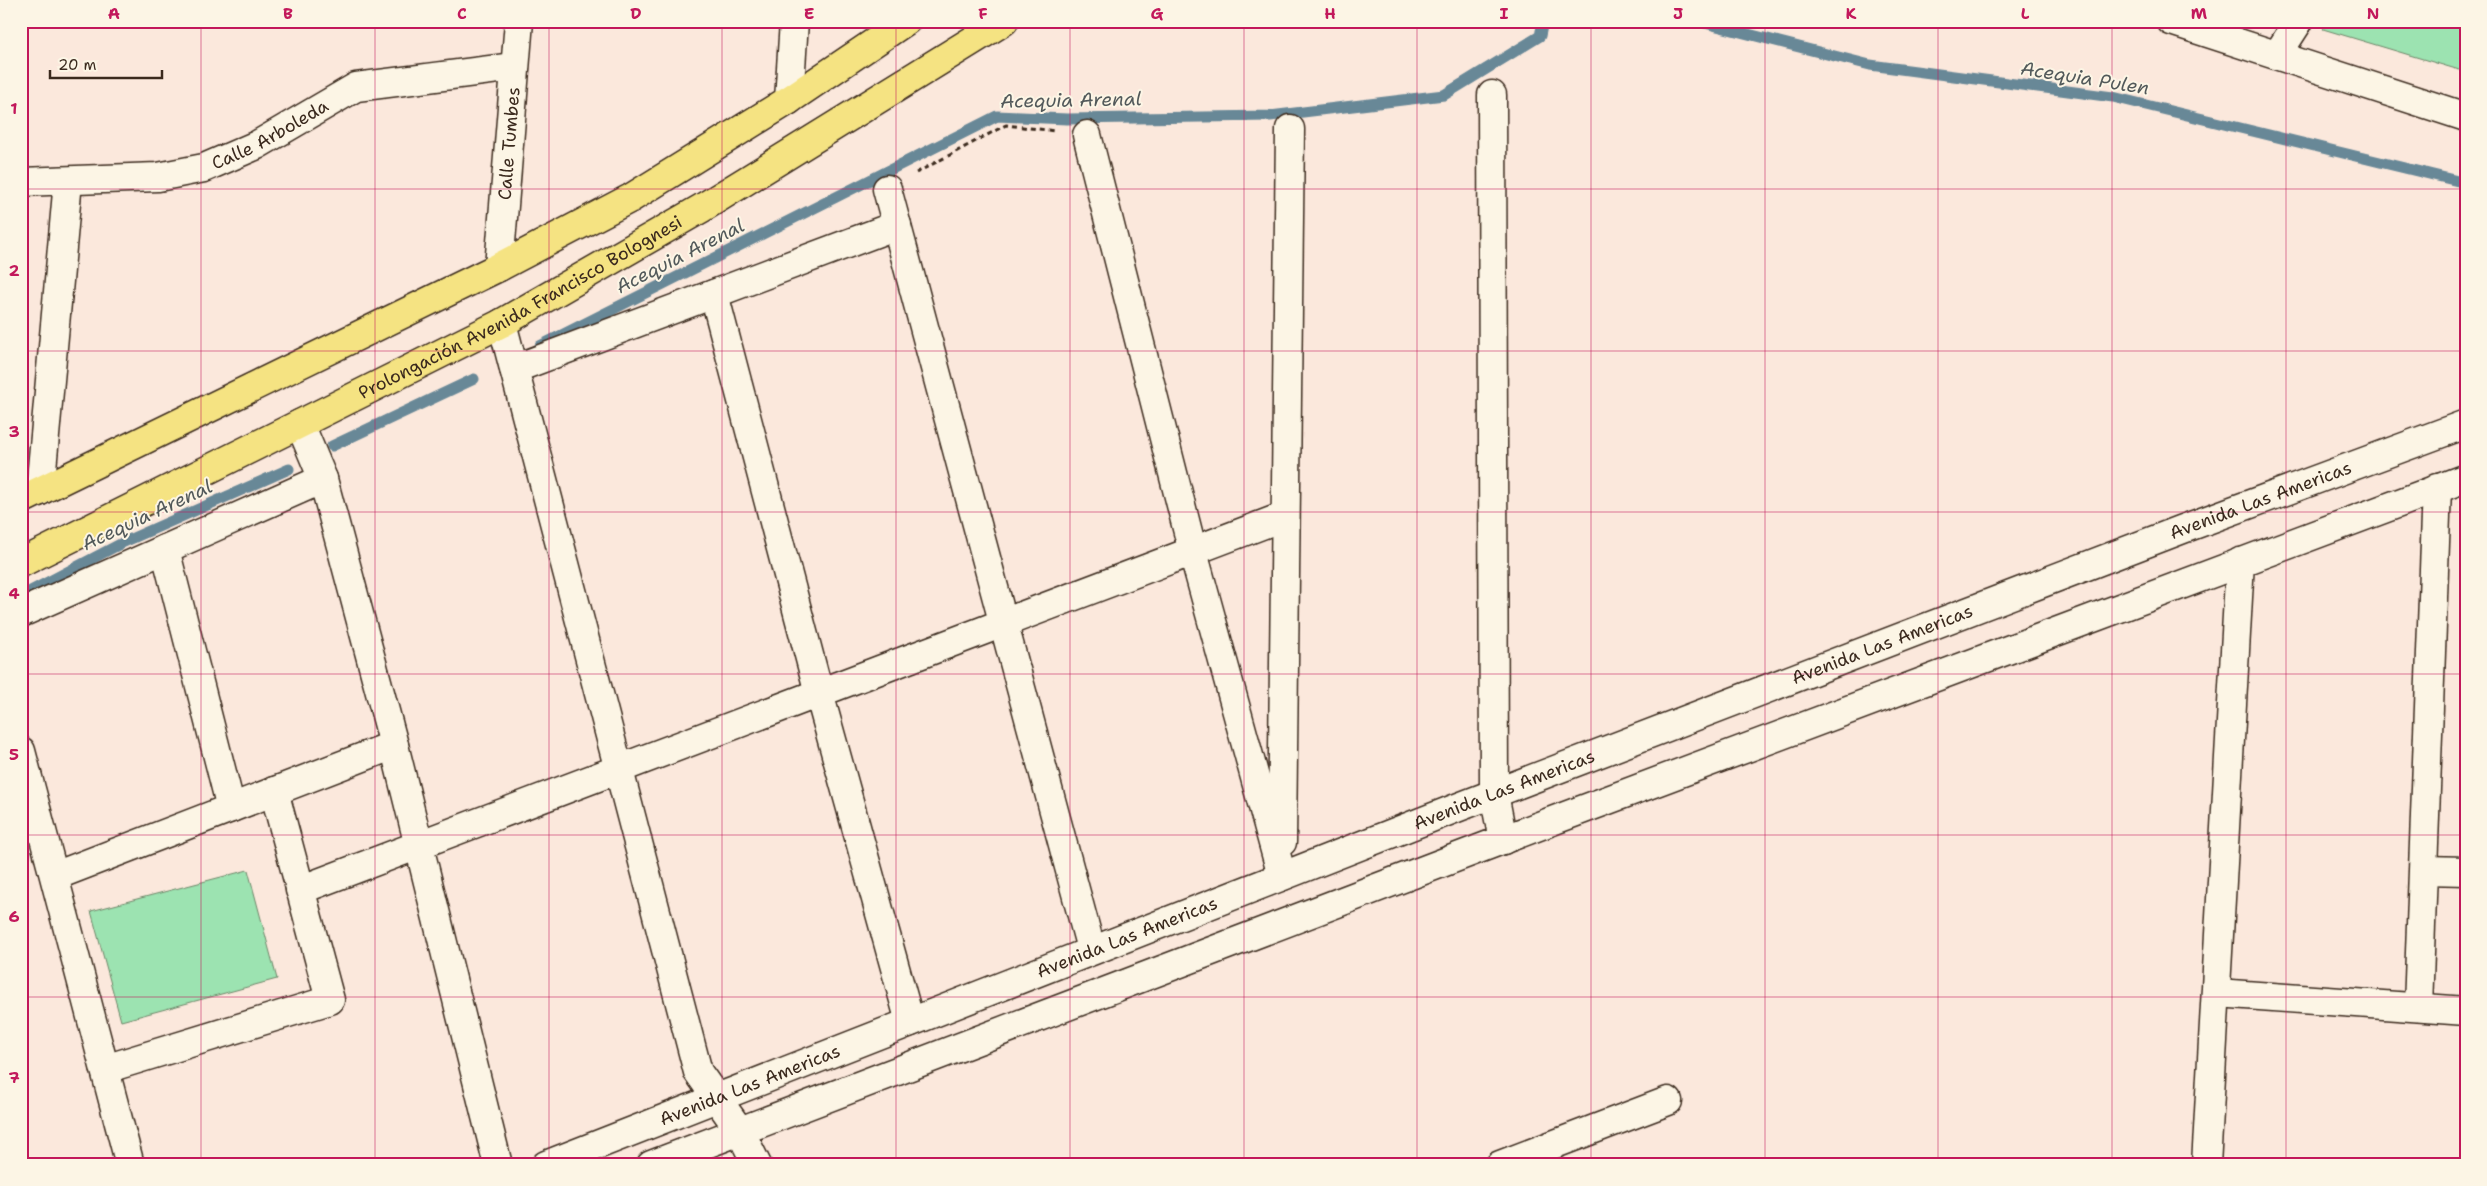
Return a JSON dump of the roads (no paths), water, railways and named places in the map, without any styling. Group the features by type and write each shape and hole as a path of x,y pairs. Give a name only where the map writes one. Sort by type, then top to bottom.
{"main road":[{"path":"30,495 499,267 630,198 789,100 906,21"},
{"name":"Prolongación Avenida Francisco Bolognesi","path":"21,563 502,323 702,208 1004,21"}],"street":[{"name":"Calle Tumbes","path":"499,267 519,21"},
{"path":"789,100 794,21"},
{"path":"2171,21 2466,117"},
{"path":"2277,56 2299,21"},
{"name":"Calle Arboleda","path":"21,182 158,177 204,168 257,145 356,87 514,67"},
{"path":"1492,95 1494,794 1503,840"},
{"path":"1282,876 1290,128"},
{"path":"1087,135 1193,552 1282,876"},
{"path":"30,495 68,181"},
{"path":"887,189 1091,950"},
{"path":"514,369 897,225"},
{"path":"714,294 819,694 910,1022"},
{"path":"502,323 698,1072 740,1131 757,1165"},
{"name":"Avenida Las Americas","path":"546,1165 1091,950 2465,420"},
{"path":"300,424 323,479 420,844 498,1165"},
{"path":"651,1165 1503,840 2466,478"},
{"path":"21,613 323,479"},
{"path":"2418,1008 2437,488"},
{"path":"300,890 1285,516"},
{"path":"165,549 230,808"},
{"path":"2206,1165 2240,562"},
{"path":"54,876 394,745"},
{"path":"21,751 130,1165"},
{"path":"105,1069 330,1000 274,791"},
{"path":"2424,870 2466,871"},
{"path":"2217,992 2466,1011"},
{"path":"1513,1162 1668,1100"}],"waterway":[{"name":"Acequia Arenal","path":"540,346 997,116 1067,119 1270,116 1444,95 1540,36 1543,21"},
{"name":"Acequia Pulen","path":"1697,21 1870,65 2113,97 2466,183"},
{"name":"Acequia Arenal","path":"332,446 474,379"},
{"name":"Acequia Arenal","path":"21,596 124,542 289,469"}]}
